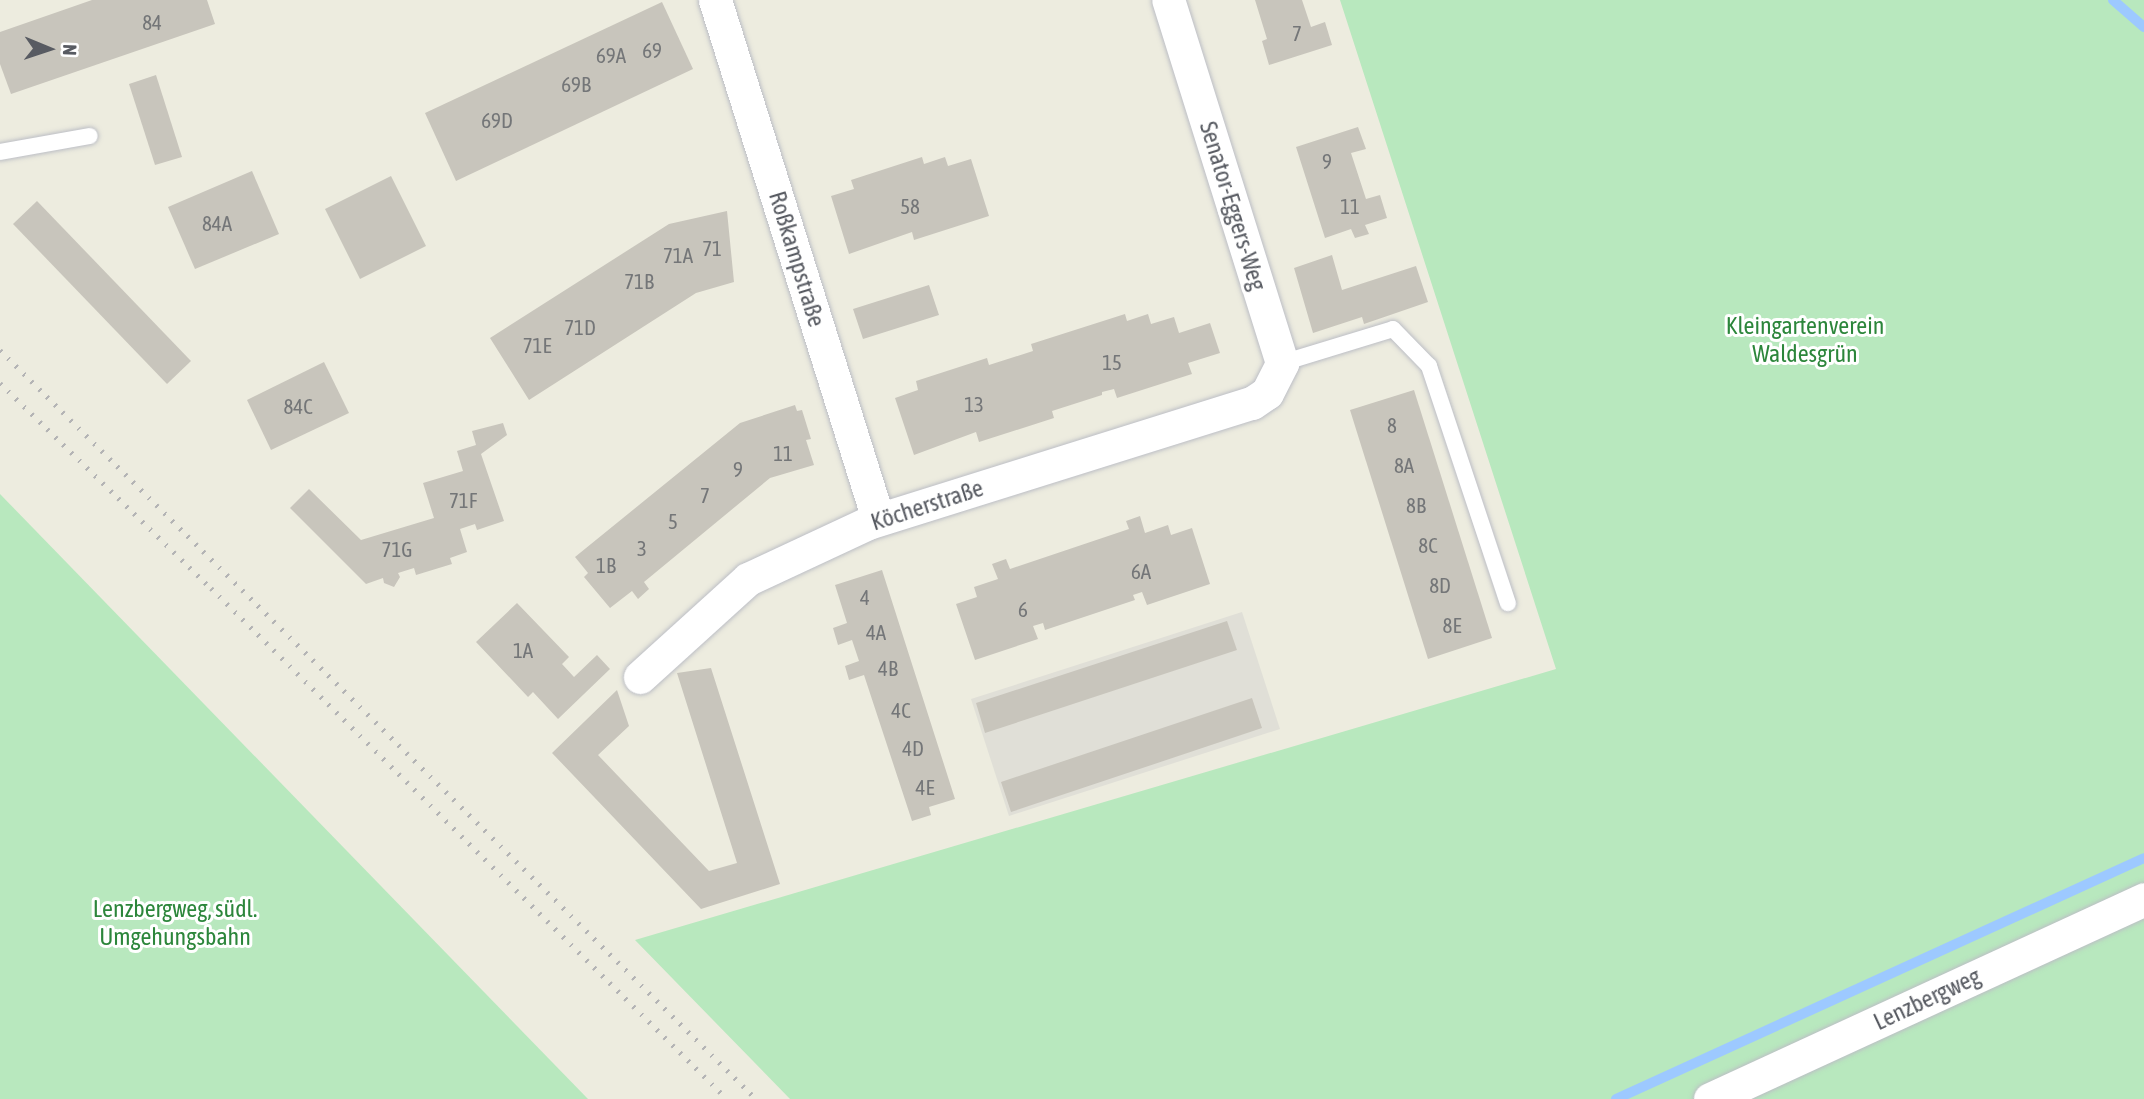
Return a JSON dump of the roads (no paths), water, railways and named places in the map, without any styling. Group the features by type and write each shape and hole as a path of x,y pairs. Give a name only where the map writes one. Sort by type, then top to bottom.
{"street":[{"name":"Roßkampstraße","path":"715,0 878,519"},
{"name":"Senator-Eggers-Weg","path":"1168,0 1282,363"},
{"name":"Köcherstraße","path":"640,677 748,579 878,519 1252,403 1268,393 1282,363"},
{"name":"Lenzbergweg","path":"1710,1099 2144,900"}],"lane":[{"path":"0,152 90,136"},
{"path":"1282,363 1393,328 1429,366 1508,603"}],"waterway":[{"path":"2113,0 2144,27"},
{"path":"1616,1099 2144,858"}],"railway":[{"path":"0,350 756,1099"},
{"path":"0,383 727,1099"}],"park label":[{"name":"Kleingartenverein Waldesgrün","path":"1805,340"},
{"name":"Lenzbergweg, südl. Umgehungsbahn","path":"175,923"}]}
